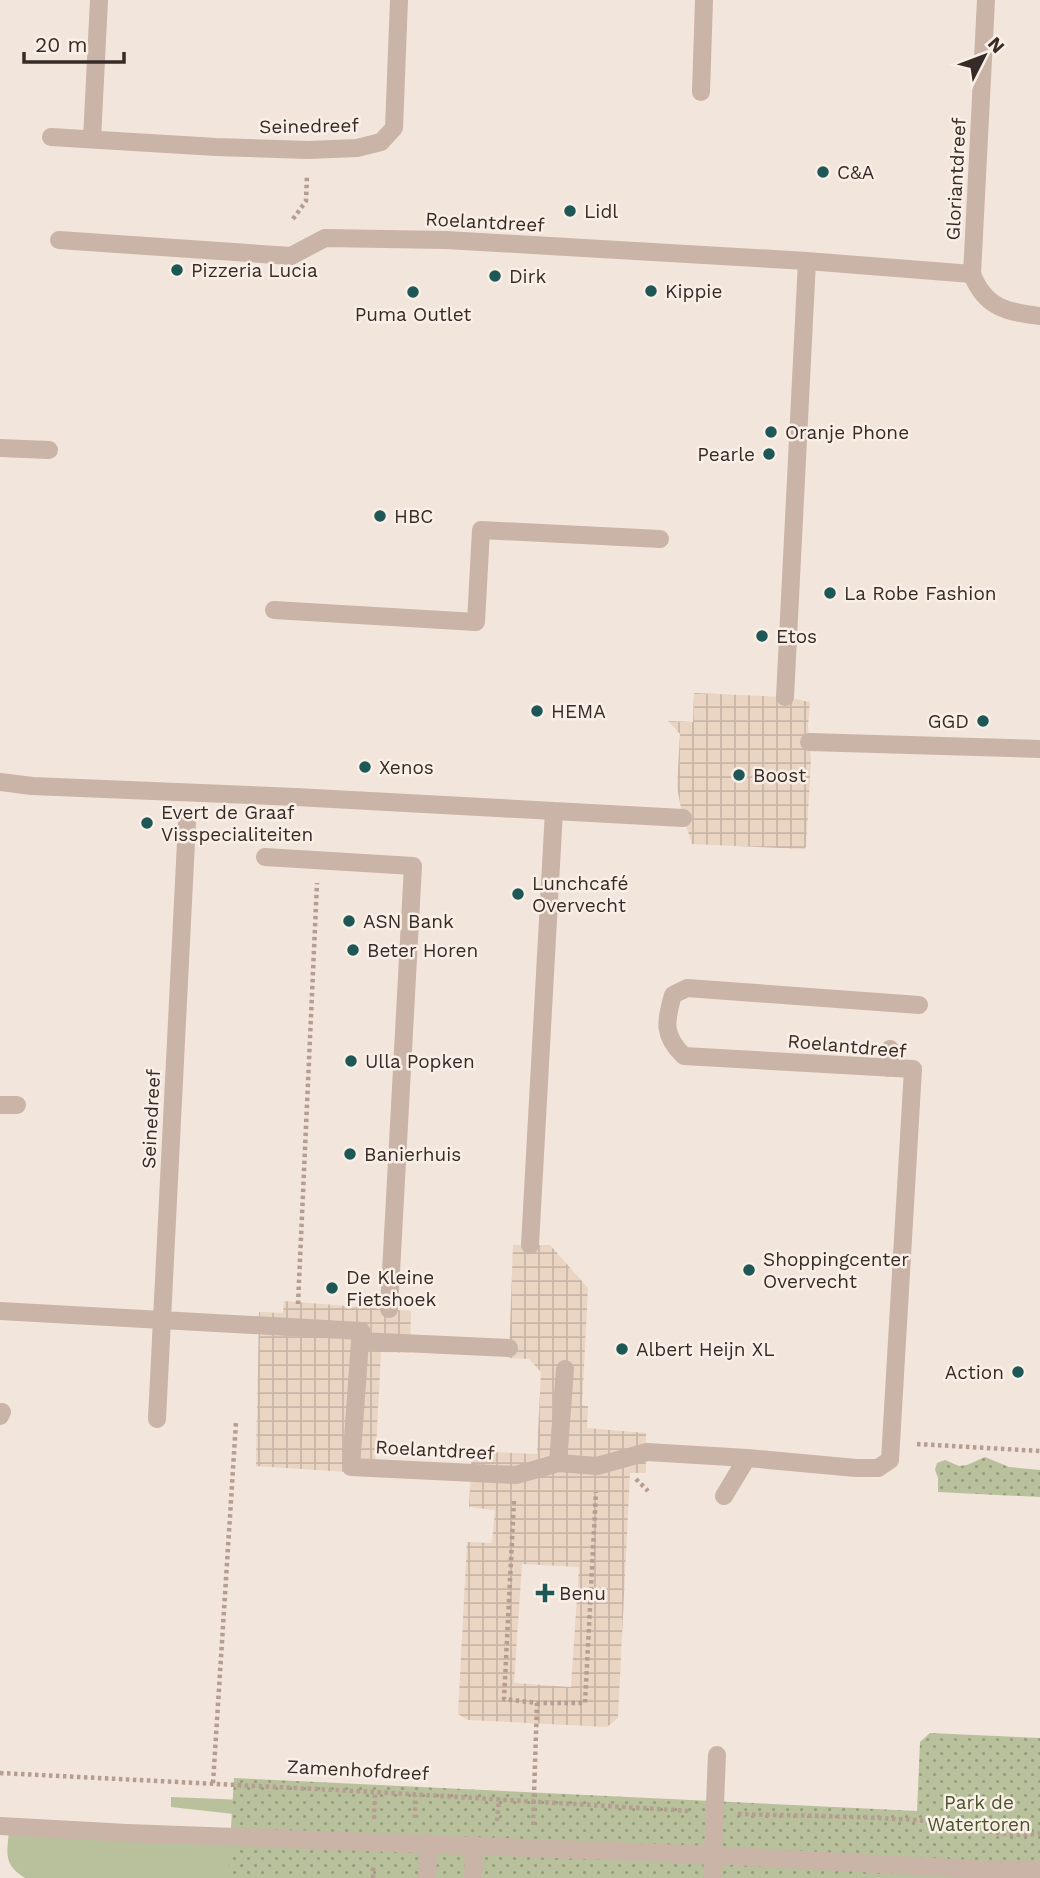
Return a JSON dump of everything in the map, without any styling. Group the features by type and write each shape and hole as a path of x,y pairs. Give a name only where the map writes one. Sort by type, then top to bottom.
{"street":[{"path":"92,139 99,0"},
{"name":"Seinedreef","path":"51,136 308,150 357,148 381,142 394,128 399,0"},
{"path":"701,92 704,0"},
{"name":"Gloriantdreef","path":"972,274 986,0"},
{"name":"Roelantdreef","path":"59,240 292,256 325,238 446,240 807,261 972,274"},
{"path":"785,697 807,261"},
{"path":"972,274 977,287 990,303 1002,309 1040,316"},
{"path":"0,448 49,450"},
{"path":"275,610 476,622 481,530 660,539"},
{"path":"809,741 1040,749"},
{"path":"0,782 32,786 683,818"},
{"path":"530,1245 554,811"},
{"name":"Seinedreef","path":"158,1419 187,822"},
{"path":"265,856 413,866 389,1309"},
{"name":"Roelantdreef","path":"360,1336 351,1467 516,1475 558,1463 597,1466 647,1452 878,1468 890,1460 913,1069 684,1056 672,1044 668,1029 668,1012 673,995 687,988 919,1005"},
{"path":"888,1068 890,1049"},
{"path":"0,1311 297,1327 360,1336 509,1348"},
{"path":"558,1463 565,1369"},
{"path":"724,1496 747,1458"},
{"path":"712,1878 716,1755"},
{"path":"0,1826 1040,1871"},
{"path":"427,1878 429,1843"},
{"path":"473,1878 474,1845"}],"path":[{"path":"293,219 306,201 308,150"},
{"path":"297,1327 318,860"},
{"path":"213,1783 236,1422"},
{"path":"891,1443 1040,1451"},
{"path":"516,1475 504,1699 537,1703 585,1703 597,1466"},
{"path":"533,1848 537,1703"},
{"name":"Zamenhofdreef","path":"0,1773 714,1813 910,1820 958,1824 990,1832 1034,1835 1040,1833"}],"green space":[{"path":"985,1457 1009,1467 1040,1470 1040,1497 938,1492 935,1470 937,1463 945,1460 959,1466 967,1465"},
{"name":"Park de Watertoren","path":"930,1733 1040,1738 1040,1878 228,1878 234,1778 917,1811 920,1742"},
{"path":"171,1797 368,1805 367,1829 171,1807"},
{"path":"9,1831 219,1841 365,1878 25,1878 13,1868 8,1858"}],"shaded area":[{"path":"694,693 785,697 810,702 808,726 811,760 804,849 691,844 677,787 680,734 668,721 693,722"},
{"path":"513,1245 550,1245 588,1288 582,1405 588,1406 587,1428 646,1433 646,1473 630,1473 618,1718 607,1727 468,1720 458,1714 467,1542 492,1543 495,1510 469,1507 472,1451 537,1454 541,1372 529,1359 509,1358","holes":["522,1564 579,1567 571,1687 514,1683"]},
{"path":"284,1301 411,1311 410,1353 381,1352 375,1468 377,1474 256,1466 259,1312 283,1313"}],"place":[{"name":"C&A","path":"823,172"},
{"name":"Lidl","path":"570,211"},
{"name":"Pizzeria Lucia","path":"177,270"},
{"name":"Dirk","path":"495,276"},
{"name":"Kippie","path":"651,291"},
{"name":"Puma Outlet","path":"413,292"},
{"name":"Oranje Phone","path":"771,432"},
{"name":"Pearle","path":"769,454"},
{"name":"HBC","path":"380,516"},
{"name":"La Robe Fashion","path":"830,593"},
{"name":"Etos","path":"762,636"},
{"name":"HEMA","path":"537,711"},
{"name":"GGD","path":"983,721"},
{"name":"Xenos","path":"365,767"},
{"name":"Boost","path":"739,775"},
{"name":"Evert de Graaf Visspecialiteiten","path":"147,823"},
{"name":"Lunchcafé Overvecht","path":"518,894"},
{"name":"ASN Bank","path":"349,921"},
{"name":"Beter Horen","path":"353,950"},
{"name":"Ulla Popken","path":"351,1061"},
{"name":"Banierhuis","path":"350,1154"},
{"name":"Shoppingcenter Overvecht","path":"749,1270"},
{"name":"De Kleine Fietshoek","path":"332,1288"},
{"name":"Albert Heijn XL","path":"622,1349"},
{"name":"Action","path":"1018,1372"},
{"name":"Benu","path":"545,1593"}]}
